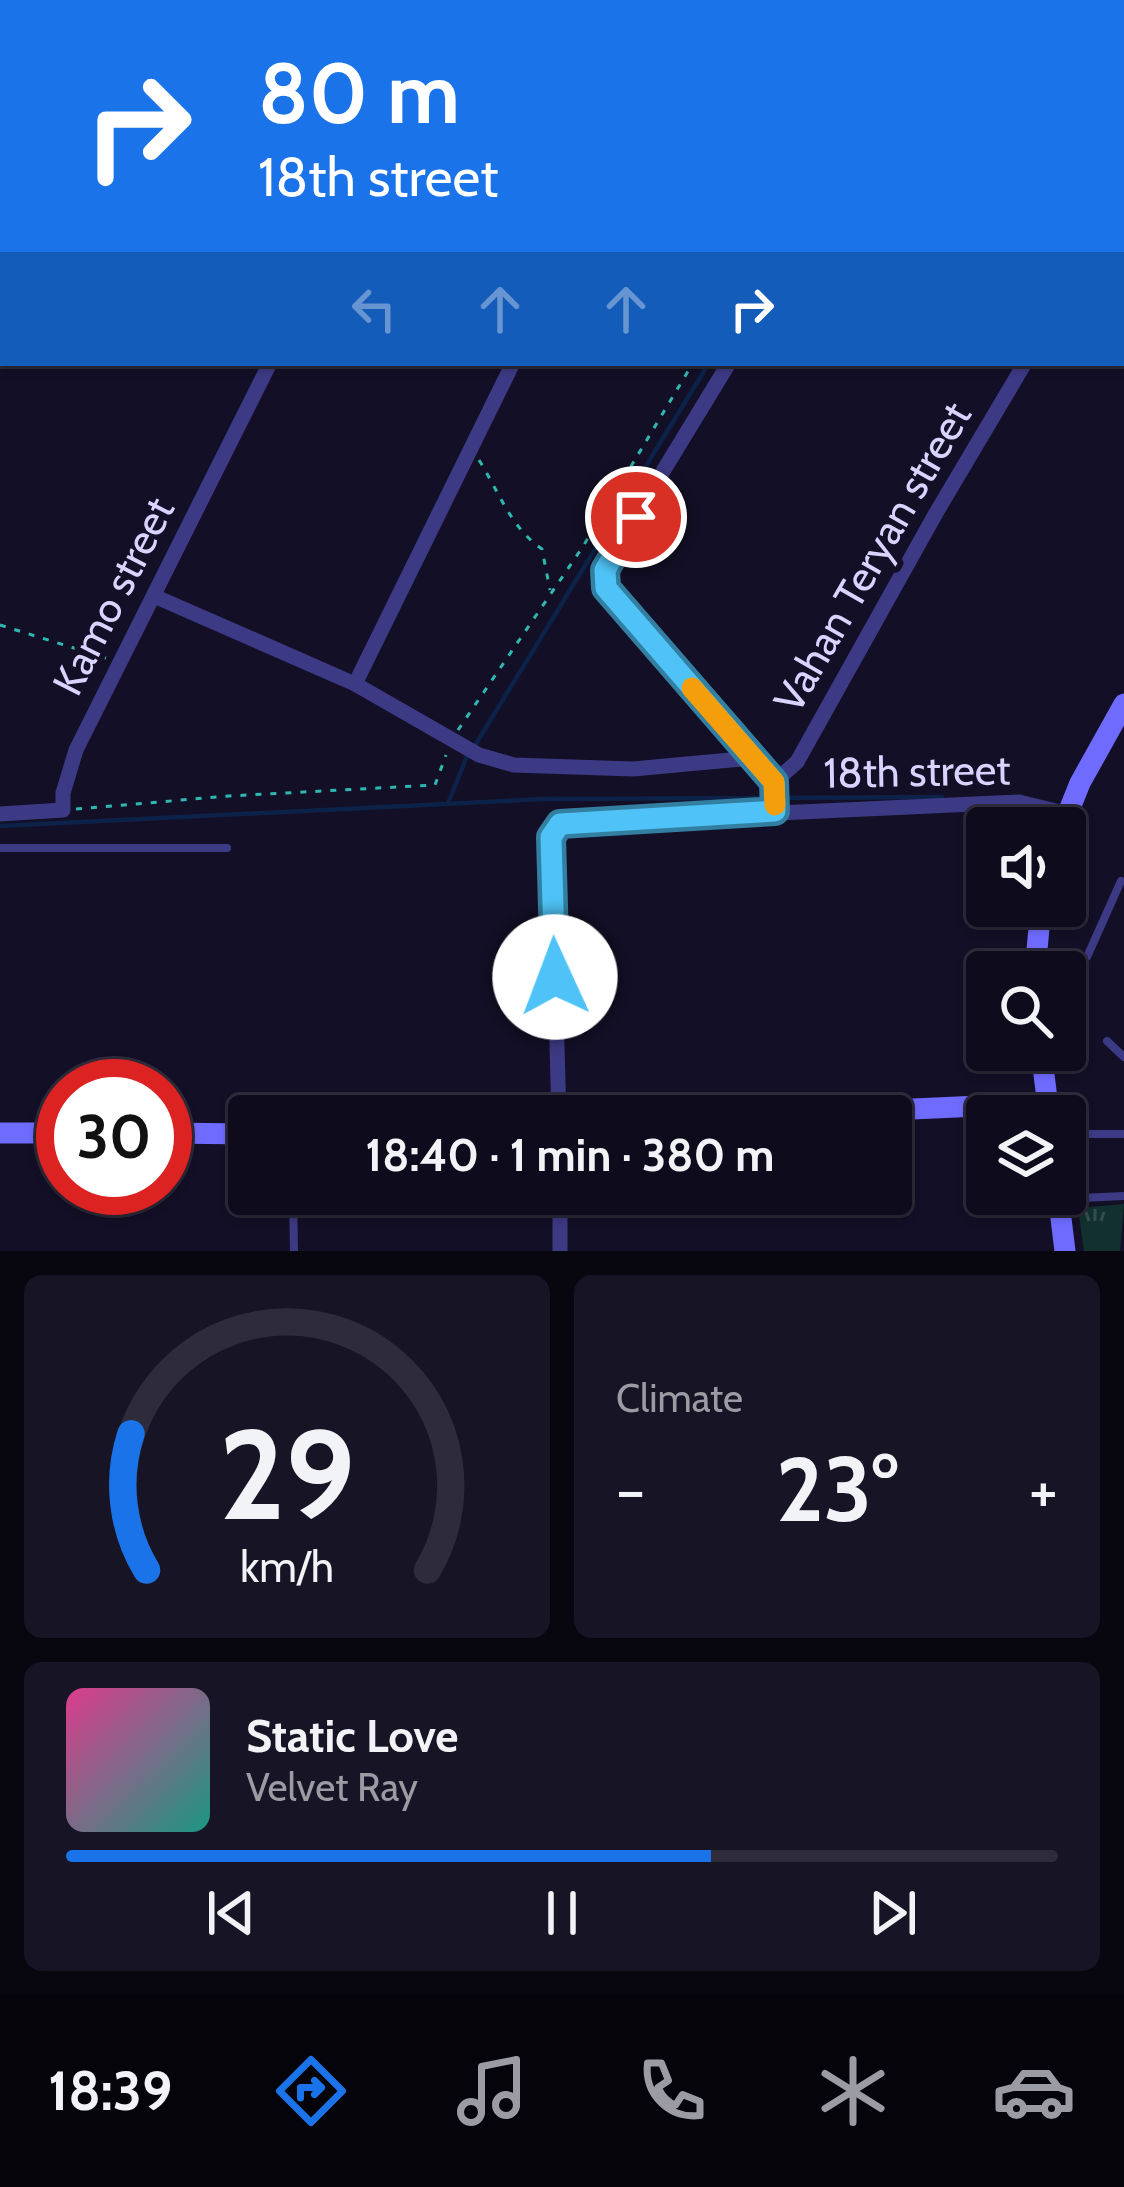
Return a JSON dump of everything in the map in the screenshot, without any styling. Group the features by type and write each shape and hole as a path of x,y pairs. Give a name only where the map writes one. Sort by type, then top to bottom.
{"main road":[{"path":"1071,807 1124,704"},
{"path":"912,1113 966,1112"},
{"path":"0,1133 36,1133"},
{"path":"192,1133 228,1134"},
{"path":"1060,1215 1065,1251"}],"street":[{"name":"Kamo street","path":"64,810 63,793 76,750 269,366"},
{"path":"355,684 512,366"},
{"path":"727,366 612,555 604,579 606,588 774,782 775,811"},
{"name":"Vahan Teryan street","path":"774,782 796,762 1023,366"},
{"path":"154,596 355,684 479,755 514,765 633,769 752,758"},
{"name":"18th street","path":"558,1095 551,837 566,820 1019,802 1031,807"},
{"path":"0,814 64,810"},
{"path":"560,1215 560,1251"}],"lane":[{"path":"0,848 227,848"},
{"path":"1086,957 1121,881"},
{"path":"1107,1041 1124,1057"},
{"path":"1086,1134 1124,1133"},
{"path":"1086,1196 1124,1196"},
{"path":"293,1215 294,1251"}],"path":[{"path":"64,810 435,785 691,366"},
{"path":"473,450 519,534 542,549 550,592"},
{"path":"0,625 118,663"}],"green space":[{"path":"1124,1204 1120,1251 1084,1251 1079,1215 1086,1215 1086,1207"}],"waterway":[{"path":"474,747 707,366"},
{"path":"449,801 467,756"},
{"path":"0,826 544,799 942,797"}],"slow traffic":[{"path":"692,688 774,782 775,805"}],"route":[{"path":"555,977 551,837 560,824 566,820 775,811 774,782 606,588 605,570 636,517"}]}
